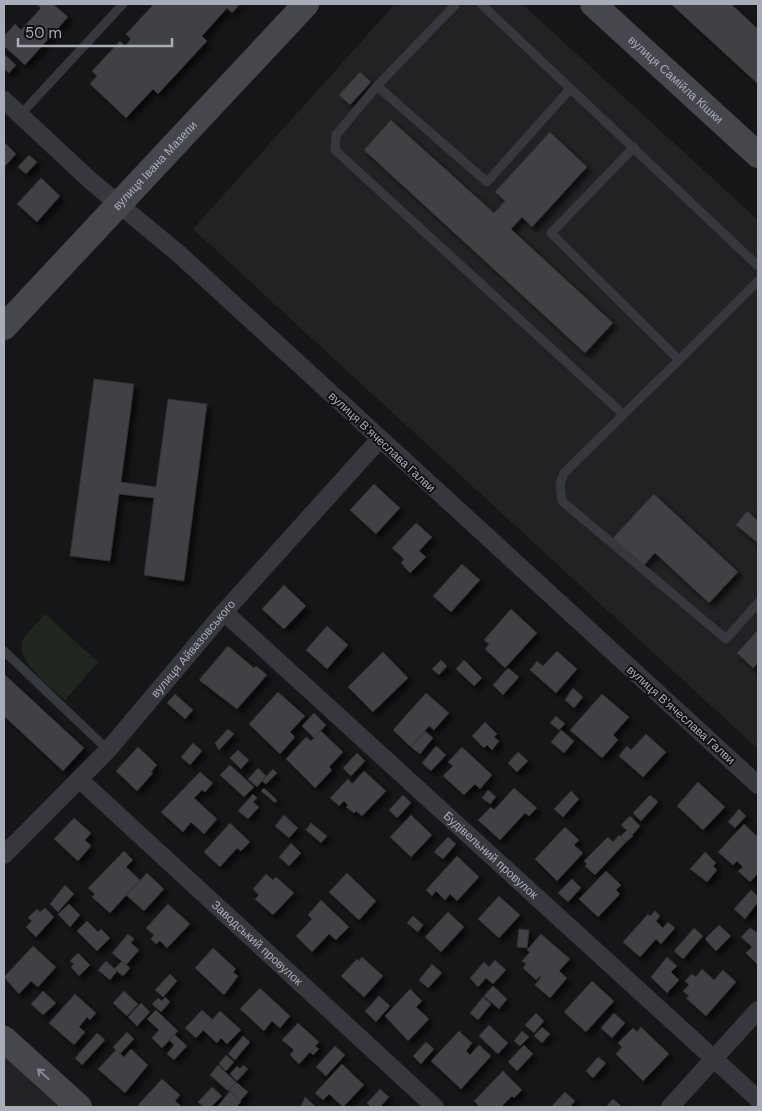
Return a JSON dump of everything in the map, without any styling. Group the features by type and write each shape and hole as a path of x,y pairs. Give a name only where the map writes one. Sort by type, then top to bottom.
{"street":[{"name":"вулиця Івана Мазепи","path":"4,327 306,4"},
{"name":"вулиця Самійла Кішки","path":"593,4 758,155"},
{"name":"вулиця Вʼячеслава Галви","path":"4,100 118,204 179,254 379,440 758,785"},
{"name":"вулиця Айвазовського","path":"4,855 108,750 224,612 379,440"},
{"name":"Будівельний провулок","path":"224,612 758,1099"},
{"name":"Заводський провулок","path":"79,779 435,1107"},
{"path":"670,1107 758,1010"},
{"path":"4,1039 79,1107"}],"lane":[{"path":"20,115 123,4"},
{"path":"456,4 376,86 336,135 335,150 623,414"},
{"path":"482,4 758,266"},
{"path":"376,86 487,182 570,89"},
{"path":"634,147 551,233 679,360"},
{"path":"758,281 564,473 560,484 562,500 726,639 758,603"},
{"path":"4,652 108,750"}],"shaded area":[{"path":"395,4 522,4 758,220 758,749 193,229"},
{"path":"45,614 98,662 65,700 34,672 23,654 21,646 24,638"},
{"path":"4,1056 59,1107 4,1107"}],"building":[{"path":"36,4 53,4 68,17 25,65 4,46 4,36 15,24 21,30 41,8"},
{"path":"154,4 240,4 232,13 227,8 202,36 207,41 158,94 153,89 126,118 90,84 97,76 92,71 120,41 125,46 131,39 126,34"},
{"path":"671,4 731,4 758,29 758,84"},
{"path":"4,54 16,65 9,73 4,69"},
{"path":"360,72 371,82 350,105 339,95"},
{"path":"391,120 494,213 505,201 495,192 550,132 587,167 532,227 522,217 511,229 613,323 585,353 364,150"},
{"path":"4,142 16,154 4,167"},
{"path":"29,155 37,162 26,174 18,167"},
{"path":"41,178 60,196 37,222 17,204"},
{"path":"94,379 134,384 121,482 156,487 168,399 207,404 184,581 144,575 154,498 119,494 110,561 70,556"},
{"path":"374,484 400,508 376,534 350,510"},
{"path":"654,494 738,572 709,603 655,553 643,566 613,538"},
{"path":"747,511 758,521 758,543 736,525"},
{"path":"416,523 432,537 419,551 426,557 410,573 401,563 404,559 392,548"},
{"path":"462,564 480,580 451,612 433,596"},
{"path":"284,585 306,606 284,629 262,609"},
{"path":"511,609 537,633 505,668 485,649 489,644 484,640"},
{"path":"327,626 348,645 327,669 306,650"},
{"path":"758,630 758,663 753,668 737,653"},
{"path":"228,646 254,668 256,666 267,675 237,709 199,680"},
{"path":"557,651 577,669 556,693 530,670 537,661 543,666"},
{"path":"383,652 408,678 373,712 348,687"},
{"path":"441,660 447,666 439,675 432,669"},
{"path":"464,660 482,678 474,686 456,669"},
{"path":"508,668 519,677 503,695 493,685"},
{"path":"4,674 84,748 63,771 4,716"},
{"path":"573,688 583,697 574,708 565,700"},
{"path":"278,692 305,716 290,732 295,737 280,754 249,724"},
{"path":"426,693 449,713 434,730 429,726 411,747 393,730"},
{"path":"175,694 193,710 185,719 167,703"},
{"path":"602,694 629,717 613,735 618,740 602,758 570,730"},
{"path":"314,713 326,725 314,738 302,726"},
{"path":"556,716 565,724 559,730 550,723"},
{"path":"485,722 497,734 494,737 499,741 492,750 487,745 484,748 472,736"},
{"path":"228,729 234,734 219,750 215,743"},
{"path":"561,730 574,741 564,753 551,742"},
{"path":"321,731 343,752 329,767 332,770 315,788 286,759 306,737 311,741"},
{"path":"425,731 433,738 420,754 411,747"},
{"path":"646,734 666,752 643,777 619,756 627,746 631,750"},
{"path":"193,743 202,751 190,765 181,757"},
{"path":"436,746 446,755 431,771 422,763"},
{"path":"138,747 157,765 151,772 153,773 137,791 116,771"},
{"path":"462,747 492,775 480,789 475,784 464,795 443,776 453,766 448,762"},
{"path":"238,750 249,760 241,769 230,758"},
{"path":"518,752 528,761 517,772 508,763"},
{"path":"357,753 365,761 351,776 343,768"},
{"path":"230,765 254,787 244,797 220,775"},
{"path":"258,768 266,776 257,787 248,779"},
{"path":"273,769 277,773 266,784 262,781"},
{"path":"364,771 386,791 362,816 346,807 348,805 344,801 339,806 330,798 348,779 352,784"},
{"path":"200,772 213,783 205,792 202,790 194,798 217,819 204,834 191,822 183,832 161,812"},
{"path":"698,782 725,807 703,830 677,806"},
{"path":"264,788 277,800 275,803 261,791"},
{"path":"514,788 537,808 529,816 525,813 500,840 478,820 491,807 494,810"},
{"path":"488,790 496,797 490,804 482,798"},
{"path":"571,791 579,799 563,817 554,809"},
{"path":"253,794 257,798 253,802 259,807 248,819 238,811"},
{"path":"403,795 411,803 397,818 389,810"},
{"path":"650,795 658,802 641,821 633,813"},
{"path":"739,809 746,816 735,828 728,822"},
{"path":"284,815 298,828 289,838 275,826"},
{"path":"411,815 432,835 411,857 390,837"},
{"path":"630,816 640,826 632,835 621,825"},
{"path":"74,818 91,833 85,840 91,846 78,861 54,839"},
{"path":"230,823 250,842 241,851 237,848 220,867 204,852"},
{"path":"311,823 327,836 321,843 306,830"},
{"path":"744,824 758,837 758,873 750,882 738,871 743,867 737,861 733,865 718,852"},
{"path":"565,827 579,840 574,845 583,853 557,881 535,859"},
{"path":"627,830 633,836 626,842 620,837"},
{"path":"619,835 626,842 595,875 585,866 587,864 584,861 608,837 613,842"},
{"path":"448,837 456,844 443,859 434,852"},
{"path":"291,843 301,853 289,866 279,857"},
{"path":"124,851 133,860 126,867 140,880 110,913 92,897 95,894 88,888"},
{"path":"705,852 716,863 713,866 717,870 707,882 690,869"},
{"path":"457,856 479,877 457,901 450,894 445,900 436,891 432,896 426,890"},
{"path":"606,871 621,885 616,890 620,894 598,917 579,899"},
{"path":"147,873 164,889 144,911 126,895"},
{"path":"347,873 376,901 359,920 329,892"},
{"path":"266,874 273,880 276,877 294,893 273,915 255,899 259,895 253,889"},
{"path":"572,879 581,888 568,902 558,893"},
{"path":"65,885 74,894 58,912 50,904"},
{"path":"751,890 758,897 758,902 745,919 734,909"},
{"path":"499,896 520,915 499,938 478,919"},
{"path":"321,900 349,927 336,940 329,934 312,952 296,936 312,919 308,915"},
{"path":"69,904 80,915 70,927 58,914"},
{"path":"168,904 190,924 167,948 160,941 156,944 151,939 154,935 146,928"},
{"path":"45,908 54,917 36,937 26,927 32,921 28,918 37,909 40,912"},
{"path":"655,911 660,916 656,921 663,928 668,922 675,928 661,944 656,939 640,957 623,942 648,914 650,916"},
{"path":"448,912 464,927 441,952 425,937"},
{"path":"413,916 423,925 418,932 407,923"},
{"path":"87,921 98,932 101,929 110,938 97,951 77,931"},
{"path":"719,925 731,936 716,951 705,939"},
{"path":"694,928 703,936 683,959 674,951"},
{"path":"750,928 758,933 758,965 746,953 752,947 741,937"},
{"path":"519,929 529,930 527,948 517,947"},
{"path":"128,934 134,939 131,943 139,950 126,965 112,953"},
{"path":"541,934 570,959 559,971 567,978 550,998 535,985 541,977 536,980 523,968 526,964 522,961 530,952 527,950"},
{"path":"33,946 56,967 38,987 31,981 19,994 4,977"},
{"path":"213,948 236,969 233,972 238,976 224,995 195,968"},
{"path":"78,953 90,965 79,976 71,967 74,964 70,961"},
{"path":"362,957 383,976 364,997 341,976 357,959 359,961"},
{"path":"667,957 677,966 671,972 679,980 667,993 651,977"},
{"path":"495,960 506,970 493,984 486,978 478,987 470,978 484,962 489,967"},
{"path":"106,961 117,971 110,980 98,970"},
{"path":"122,961 130,968 123,976 114,969"},
{"path":"432,964 442,973 428,988 419,980"},
{"path":"702,969 714,980 723,970 736,982 706,1016 686,998 689,996 683,991 689,985 685,981 692,974 696,977"},
{"path":"170,974 177,981 163,997 155,990"},
{"path":"592,981 614,1001 586,1032 564,1012"},
{"path":"493,986 507,999 499,1009 484,996"},
{"path":"260,988 290,1016 280,1028 272,1021 264,1031 240,1009"},
{"path":"410,989 422,1001 416,1007 429,1019 408,1041 385,1016"},
{"path":"43,991 56,1003 43,1015 31,1004"},
{"path":"124,991 138,1004 127,1016 113,1003"},
{"path":"75,994 96,1013 90,1020 87,1017 79,1027 85,1032 74,1045 49,1023"},
{"path":"379,996 390,1006 376,1022 365,1011"},
{"path":"165,997 170,1002 161,1012 152,1004 158,998 162,1001"},
{"path":"483,997 491,1004 478,1020 470,1013"},
{"path":"141,1003 150,1012 137,1026 128,1017"},
{"path":"156,1010 178,1031 162,1048 152,1038 159,1030 147,1019"},
{"path":"202,1010 213,1020 196,1038 185,1028"},
{"path":"220,1011 241,1030 227,1044 221,1038 217,1043 203,1030"},
{"path":"536,1013 544,1021 534,1033 525,1025"},
{"path":"614,1013 625,1023 612,1038 601,1028"},
{"path":"298,1023 319,1042 315,1046 319,1049 313,1055 310,1052 299,1064 290,1055 294,1050 282,1040"},
{"path":"489,1025 508,1043 498,1054 479,1036"},
{"path":"542,1027 550,1034 542,1043 534,1036"},
{"path":"641,1027 669,1054 643,1081 616,1054 622,1047 618,1043 633,1028 637,1032"},
{"path":"459,1031 472,1043 466,1051 470,1055 479,1045 491,1056 461,1089 431,1061"},
{"path":"522,1031 529,1037 520,1046 514,1041"},
{"path":"127,1032 134,1039 120,1054 113,1047"},
{"path":"97,1033 105,1040 82,1065 75,1058"},
{"path":"174,1034 187,1046 174,1060 167,1054 174,1045 169,1040"},
{"path":"243,1036 250,1042 235,1060 228,1054"},
{"path":"426,1042 434,1049 421,1064 413,1056"},
{"path":"524,1045 533,1054 517,1071 508,1062"},
{"path":"335,1046 345,1055 326,1076 316,1067"},
{"path":"131,1049 148,1065 125,1093 98,1069 116,1050 124,1057"},
{"path":"226,1055 234,1062 226,1071 219,1064"},
{"path":"598,1057 606,1063 593,1078 586,1071"},
{"path":"342,1064 364,1085 343,1107 329,1094 323,1100 315,1093"},
{"path":"218,1065 236,1082 228,1091 210,1075"},
{"path":"243,1065 248,1069 237,1081 230,1074 237,1066 240,1069"},
{"path":"503,1071 522,1090 514,1098 512,1096 501,1107 480,1107 474,1101"},
{"path":"162,1079 180,1095 175,1101 182,1107 141,1107 138,1105"},
{"path":"236,1082 248,1092 240,1101 229,1090"},
{"path":"212,1087 222,1096 211,1107 204,1107 198,1102"},
{"path":"380,1089 389,1097 380,1107 371,1107 367,1103"},
{"path":"230,1091 241,1102 236,1107 217,1107"},
{"path":"565,1092 575,1101 570,1107 551,1107"},
{"path":"305,1097 316,1107 301,1107"},
{"path":"613,1099 622,1107 606,1107"}]}
